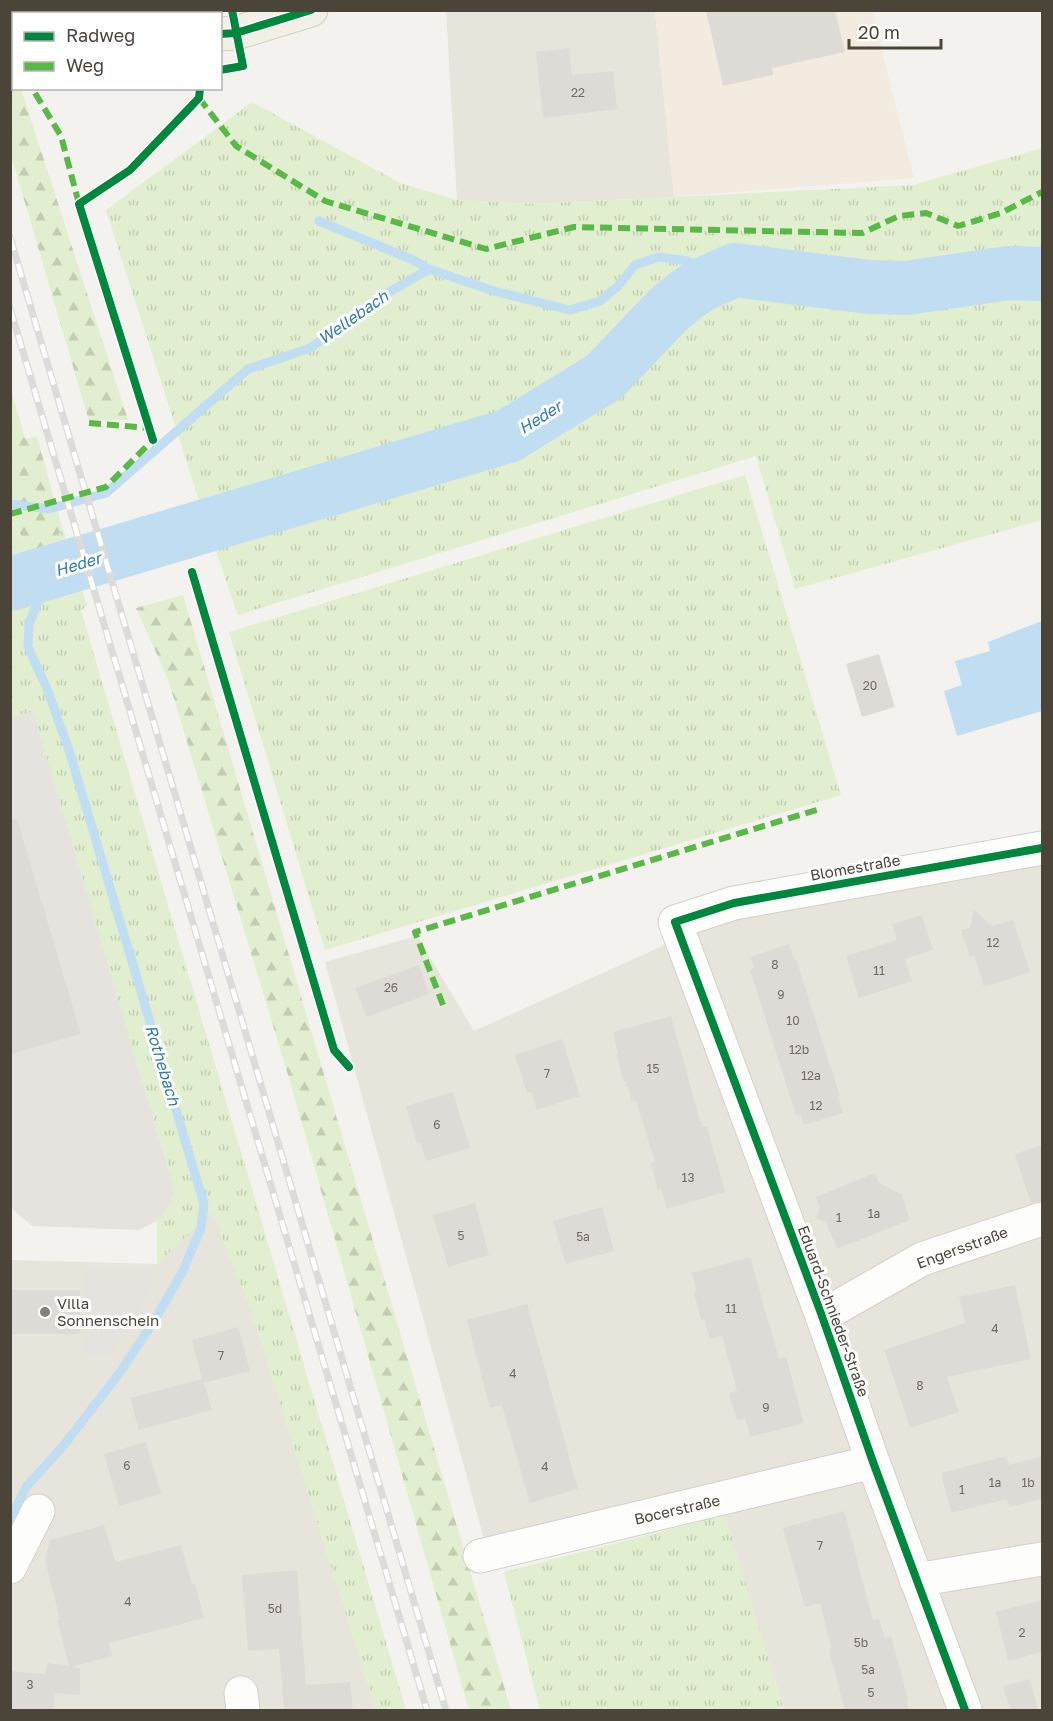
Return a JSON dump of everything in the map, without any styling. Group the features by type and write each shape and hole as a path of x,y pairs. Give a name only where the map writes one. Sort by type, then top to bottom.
{"main road":[{"path":"222,34 236,33 311,10"}],"street":[{"name":"Blomestraße","path":"675,922 734,903 1042,848"},
{"name":"Eduard-Schnieder-Straße","path":"675,922 822,1316 873,1462 965,1710"},
{"name":"Engersstraße","path":"822,1316 922,1258 1042,1219"},
{"name":"Bocerstraße","path":"480,1556 873,1462"},
{"path":"10,1567 38,1511"},
{"path":"916,1580 1042,1559"}],"shaded area":[{"path":"446,11 655,11 674,197 531,204 457,200"},
{"path":"655,11 872,11 914,178 674,197"},
{"path":"33,711 175,1192 165,1213 157,1221 139,1230 32,1226 11,1208 10,718"},
{"path":"1042,864 1042,1710 784,1710 715,1485 484,1539 325,962 417,936 474,1031 720,920"},
{"path":"212,1211 252,1313 376,1710 11,1710 11,1260 157,1264"},
{"path":"86,1267 157,1267 138,1315 110,1357 84,1355"}],"green space":[{"path":"12,82 12,90 21,90 128,420 89,421 11,155"},
{"path":"252,102 400,183 457,200 531,204 913,185 1042,148 1042,256 1007,256 904,274 733,255 657,305 602,363 533,409 484,433 206,522 106,210"},
{"path":"744,277 899,302 1013,287 1042,288 1042,520 795,589 756,456 238,615 214,545 267,530 499,453 554,424 624,373 677,319"},
{"path":"11,389 25,439 37,437 63,530 34,555 11,520"},
{"path":"745,475 841,795 325,950 229,632"},
{"path":"10,520 34,555 63,530 88,604 81,611 406,1710 376,1710 252,1313 212,1212 157,1264 157,1221 165,1213 175,1192 33,712 11,718"},
{"path":"183,595 511,1710 469,1710 291,1085 168,679 136,608"},
{"path":"725,1515 784,1710 540,1710 504,1572"}],"water":[{"path":"1042,621 1042,711 957,736 944,691 962,685 955,661 990,651 988,642"}],"building":[{"path":"706,10 835,10 845,52 772,68 773,75 723,86"},
{"path":"569,48 572,75 613,71 617,109 543,118 536,52"},
{"path":"879,654 895,707 862,717 846,664"},
{"path":"17,819 81,1034 10,1054 10,820"},
{"path":"974,910 992,926 1013,920 1030,972 984,987 974,955 970,957 961,930 970,928"},
{"path":"922,915 933,950 905,959 912,981 859,998 846,956 897,940 892,924"},
{"path":"789,944 794,960 796,959 840,1096 838,1097 843,1113 804,1125 800,1114 796,1115 750,970 754,968 750,957"},
{"path":"419,965 429,994 367,1017 355,988"},
{"path":"671,1016 702,1127 707,1126 725,1192 667,1209 661,1189 658,1190 651,1163 655,1162 636,1101 632,1102 626,1081 623,1081 613,1032"},
{"path":"562,1039 580,1096 537,1110 531,1092 527,1093 515,1055"},
{"path":"453,1092 470,1148 426,1161 421,1143 417,1144 406,1106"},
{"path":"1042,1145 1042,1201 1031,1203 1015,1154"},
{"path":"875,1173 879,1183 901,1194 910,1220 837,1249 826,1222 816,1218 820,1208 816,1197"},
{"path":"475,1203 489,1255 448,1267 433,1215"},
{"path":"602,1207 614,1251 566,1264 553,1221"},
{"path":"750,1257 779,1359 786,1357 804,1423 750,1437 745,1418 737,1420 729,1393 737,1391 722,1336 710,1339 704,1319 701,1320 692,1273"},
{"path":"1015,1285 1031,1359 947,1377 959,1412 910,1428 884,1350 965,1323 959,1297"},
{"name":"Villa Sonnenschein","path":"10,1290 80,1290 80,1334 10,1334"},
{"path":"527,1304 578,1489 530,1503 502,1405 490,1408 467,1320"},
{"path":"238,1327 250,1371 204,1383 212,1410 139,1430 130,1398 202,1379 192,1340"},
{"path":"146,1442 161,1494 119,1506 104,1454"},
{"path":"1006,1456 1009,1465 1042,1456 1042,1499 1009,1507 1007,1499 951,1513 941,1473"},
{"path":"844,1511 873,1620 879,1619 885,1638 891,1636 909,1710 845,1710 829,1651 831,1646 820,1603 805,1607 783,1528"},
{"path":"104,1525 116,1562 181,1545 204,1618 109,1643 112,1656 71,1667 80,1668 80,1695 55,1693 53,1710 10,1710 10,1671 45,1674 47,1663 69,1666 45,1560 50,1540"},
{"path":"297,1570 306,1685 350,1682 353,1710 284,1710 279,1649 248,1651 242,1575"},
{"path":"1042,1600 1042,1652 1008,1661 996,1612"},
{"path":"1030,1679 1038,1710 1010,1710 1003,1686"}],"waterway":[{"path":"319,221 413,260 429,269"},
{"name":"Wellebach","path":"10,504 49,509 106,493 248,369 310,348 386,294 429,269 494,291 570,310 600,301 618,286 635,265 659,257 687,261 717,277"},
{"name":"Heder","path":"10,584 508,436 604,377 668,310 686,295 701,285 735,270 869,287 906,288 1009,273 1042,274"},
{"name":"Rothebach","path":"10,1518 27,1486 64,1445 121,1371 156,1318 183,1271 201,1228 204,1204 70,753 48,691 28,647 29,624 49,573"}],"railway":[{"path":"10,237 446,1710"},
{"path":"10,308 427,1710"}],"marked path":[{"path":"35,93 61,136 79,204"},
{"path":"199,98 236,146 325,201 486,249 574,227 862,233 899,216 926,213 958,226 1001,213 1042,192"},
{"path":"89,423 149,428"},
{"path":"10,514 106,487 153,440 152,436"},
{"path":"443,1005 415,932 820,809"}],"cycle path":[{"path":"222,70 243,66 232,10"},
{"path":"222,34 236,33 311,10"},
{"path":"153,440 79,204 130,170 199,98 200,90"},
{"path":"192,572 334,1050 349,1067"},
{"path":"965,1710 873,1462 822,1316 675,922 734,903 1042,848"}],"place":[{"name":"Villa Sonnenschein","path":"45,1312"}]}
